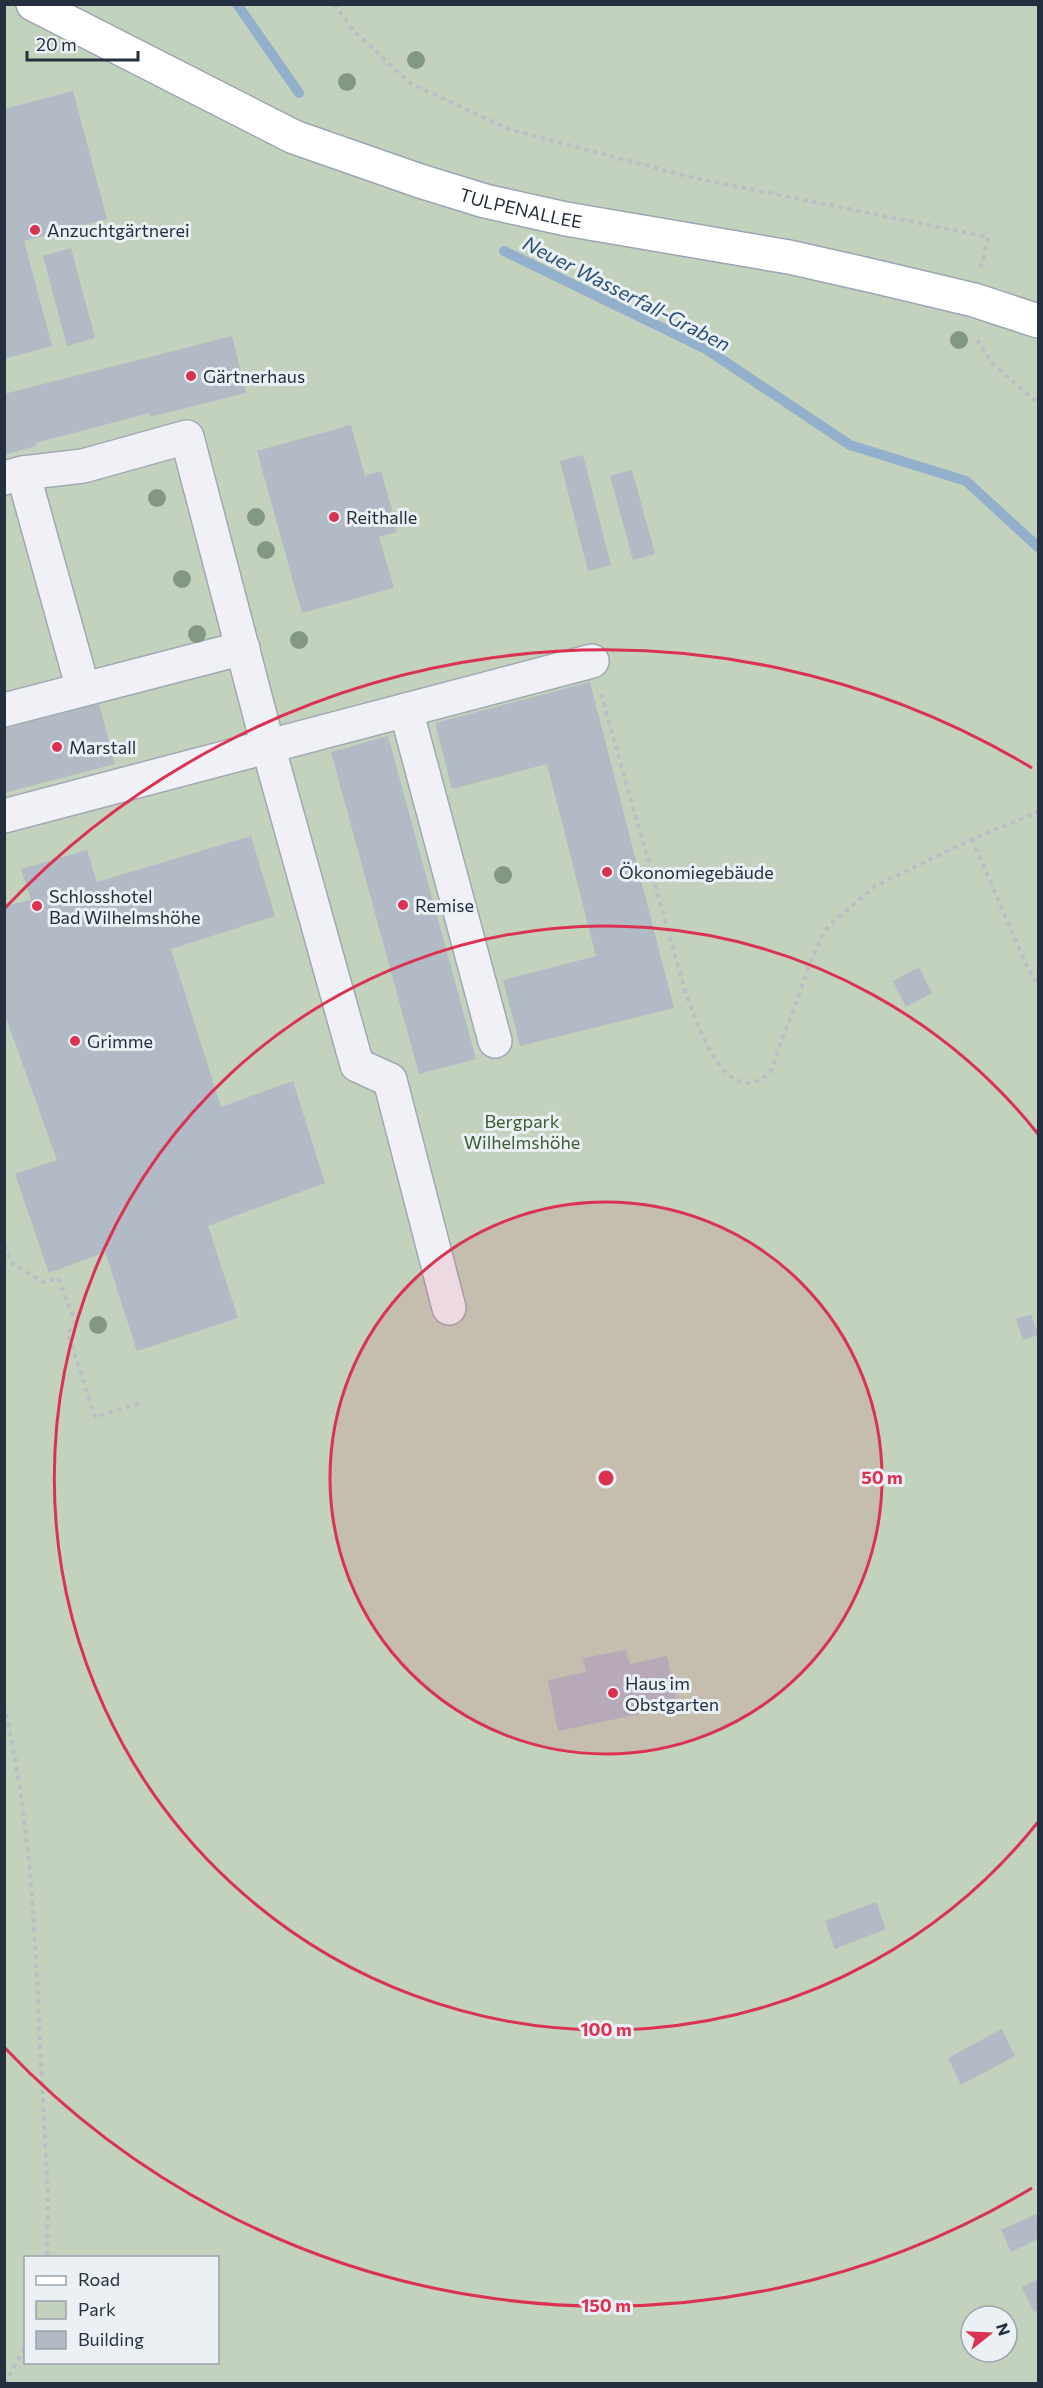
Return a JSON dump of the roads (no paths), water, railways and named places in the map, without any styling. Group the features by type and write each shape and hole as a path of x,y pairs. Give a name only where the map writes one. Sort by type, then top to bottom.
{"main road":[{"name":"TULPENALLEE","path":"33,4 294,137 420,181 485,201 566,219 789,257 974,300 1038,321"}],"lane":[{"path":"83,689 14,476 83,466 187,437 268,747 357,1065 390,1080 449,1308"},
{"path":"4,710 243,648"},
{"path":"4,816 592,661"},
{"path":"406,710 495,1041"}],"waterway":[{"path":"237,4 299,93"},
{"name":"Neuer Wasserfall-Graben","path":"504,251 706,349 850,445 966,481 1038,547"}],"place":[{"name":"Anzuchtgärtnerei","path":"35,230"},
{"name":"Gärtnerhaus","path":"191,376"},
{"name":"Reithalle","path":"334,517"},
{"name":"Marstall","path":"57,747"},
{"name":"Ökonomiegebäude","path":"607,872"},
{"name":"Remise","path":"403,905"},
{"name":"Schlosshotel Bad Wilhelmshöhe","path":"37,906"},
{"name":"Grimme","path":"75,1041"},
{"name":"Haus im Obstgarten","path":"613,1693"}],"park label":[{"name":"Bergpark Wilhelmshöhe","path":"522,1131"}]}
